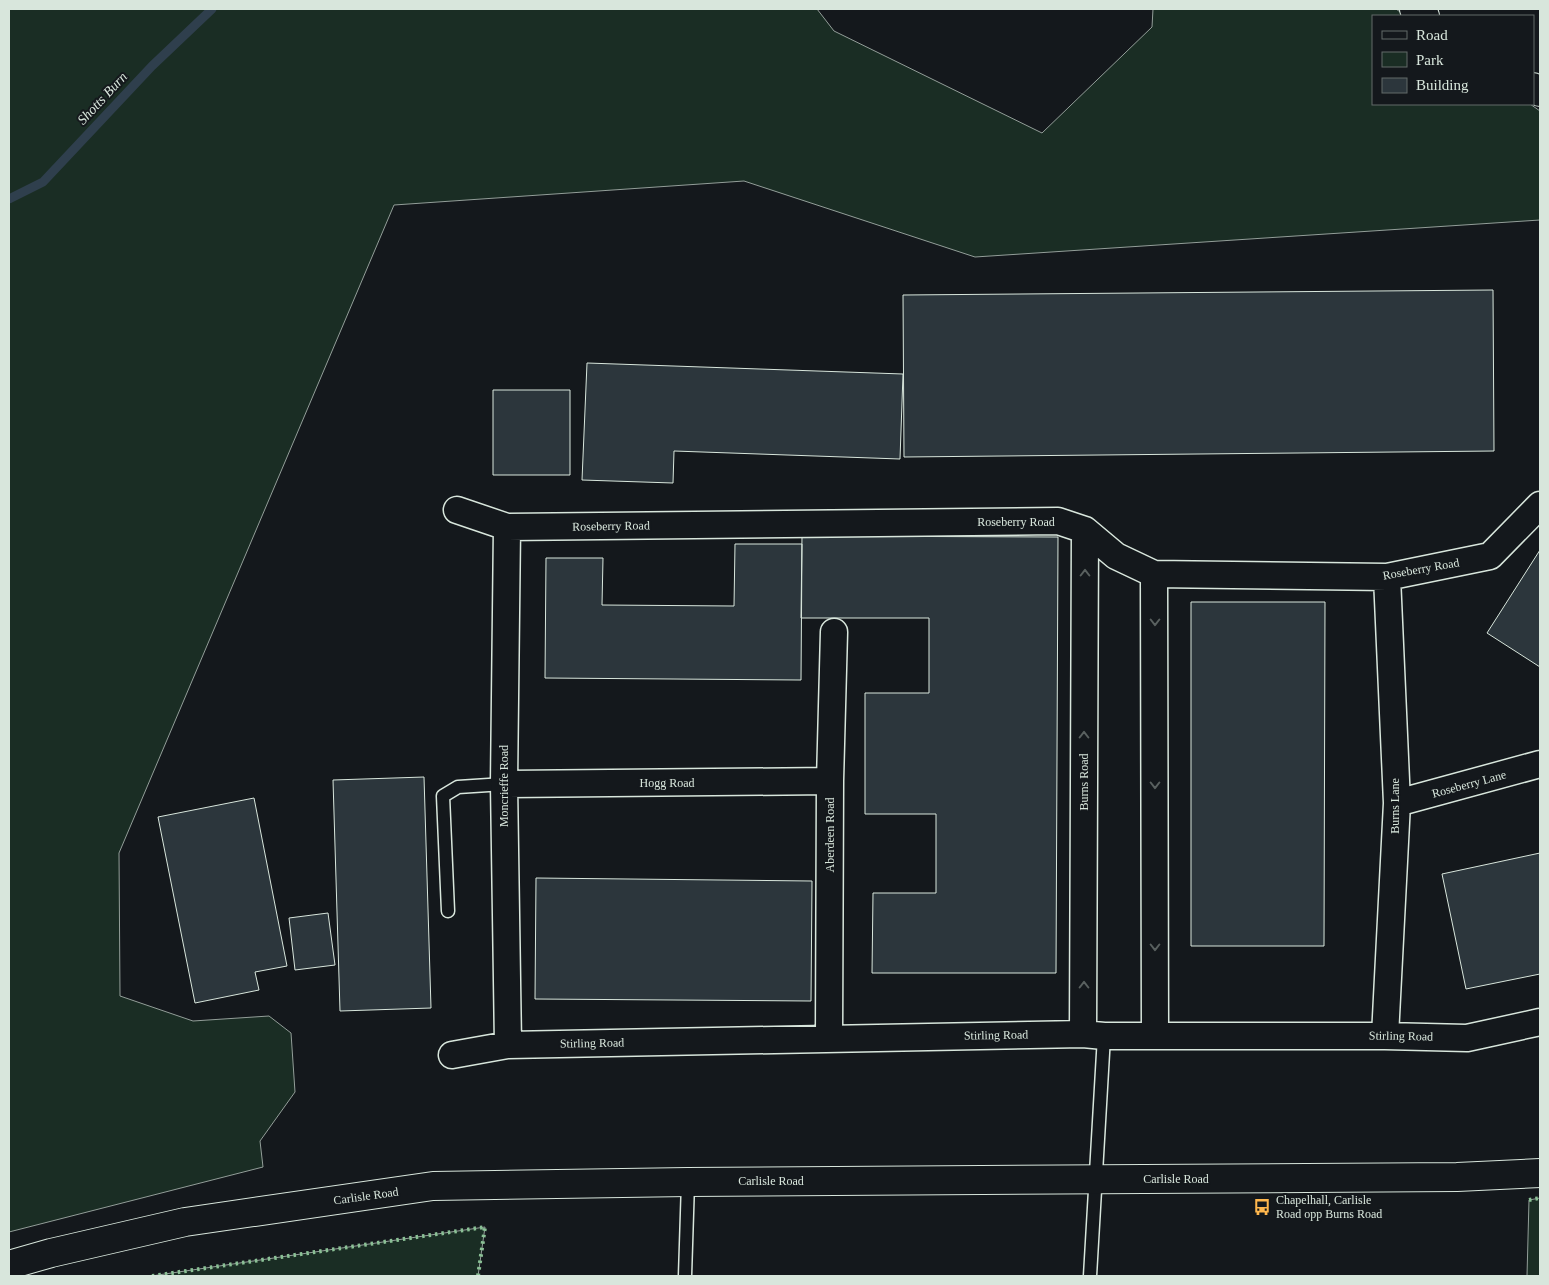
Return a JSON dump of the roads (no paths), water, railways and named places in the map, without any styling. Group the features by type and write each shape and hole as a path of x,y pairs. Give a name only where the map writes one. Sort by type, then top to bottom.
{"main road":[{"name":"Carlisle Road","path":"9,1265 51,1253 185,1222 432,1186 688,1182 1457,1177 1540,1173"}],"street":[{"name":"Roseberry Road","path":"457,510 507,527 1058,521 1085,530 1116,556 1154,574 1387,577 1490,556 1540,505"},
{"name":"Moncrieffe Road","path":"507,527 504,784 508,1045"},
{"name":"Burns Road","path":"1085,530 1094,1035"},
{"path":"1154,574 1155,1035"},
{"name":"Burns Lane","path":"1385,1036 1397,803 1387,577"},
{"name":"Aberdeen Road","path":"829,1038 830,781 834,632"},
{"name":"Roseberry Lane","path":"1397,803 1540,764"},
{"name":"Hogg Road","path":"504,784 830,781"},
{"name":"Stirling Road","path":"452,1055 508,1045 829,1038 1094,1035 1467,1038 1540,1022"}],"lane":[{"path":"448,911 443,796 458,787 504,784"},
{"path":"1090,1276 1095,1179 1094,1035"},
{"path":"685,1276 688,1182"}],"waterway":[{"name":"Shotts Burn","path":"9,199 43,182 152,66 212,9"}],"place":[{"name":"Chapelhall, Carlisle Road opp Burns Road","path":"1262,1207"}]}
